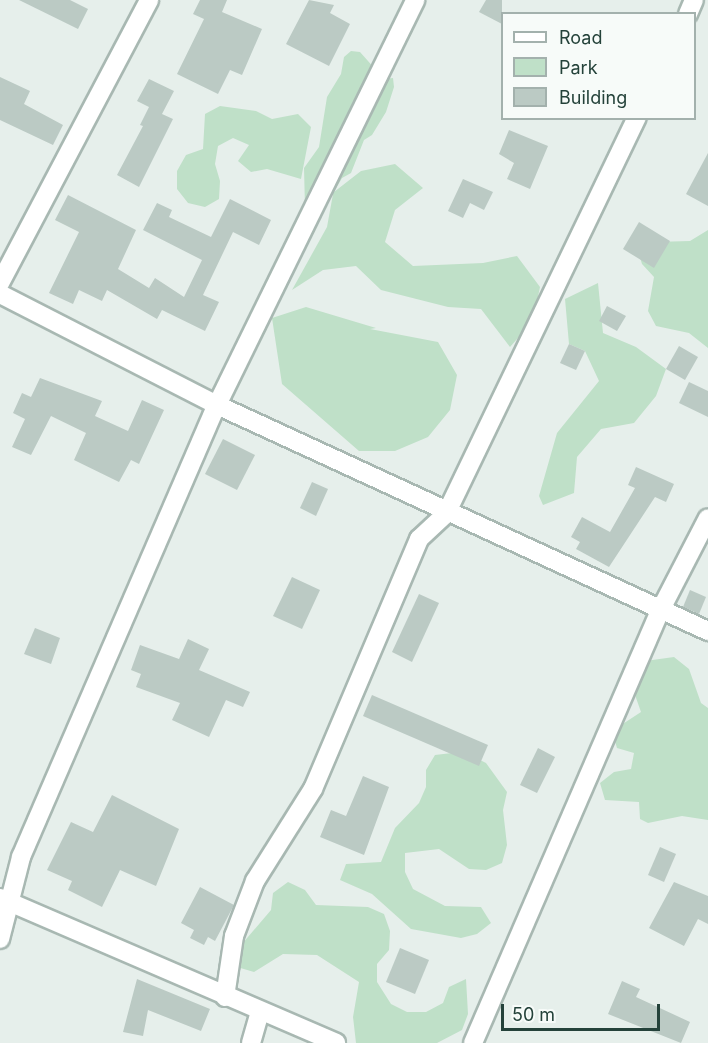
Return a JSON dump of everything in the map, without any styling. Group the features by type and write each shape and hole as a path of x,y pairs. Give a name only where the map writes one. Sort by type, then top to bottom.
{"street":[{"path":"0,283 149,0"},
{"path":"0,939 5,900 21,857 217,405 415,0"},
{"path":"225,997 234,936 255,881 313,789 419,539 446,514 636,120"},
{"path":"0,294 217,405 446,514 708,631"},
{"path":"473,1043 660,609 708,518"},
{"path":"5,900 336,1043"},
{"path":"250,1043 261,1012"}],"green space":[{"path":"351,51 360,52 384,79 393,78 394,87 386,112 372,135 364,140 351,173 342,178 334,192 361,171 395,164 423,188 395,210 385,242 413,266 483,263 517,256 540,287 533,321 510,347 481,309 448,307 381,290 356,266 323,270 292,290 327,227 333,194 322,204 321,213 305,208 304,168 319,147 327,97 341,74 344,57"},
{"path":"220,106 256,111 272,119 298,114 311,127 301,179 267,169 251,172 238,161 249,145 233,138 218,146 215,164 220,181 219,199 205,207 188,203 177,189 177,171 186,155 203,149 205,114"},
{"path":"708,230 708,348 689,333 656,326 648,311 654,277 642,264 637,248 654,242 690,241"},
{"path":"598,283 603,333 636,347 666,369 656,396 634,423 601,429 577,457 574,493 543,505 539,496 557,433 599,381 585,351 569,344 565,299"},
{"path":"306,307 376,328 370,329 438,342 457,375 450,410 428,437 395,451 359,451 282,384 272,318"},
{"path":"674,657 689,669 701,703 708,708 708,820 682,816 648,823 640,819 639,802 605,800 600,783 614,772 631,769 634,753 617,748 612,731 641,712 629,678 638,662"},
{"path":"452,753 470,755 486,763 507,792 503,810 507,845 502,863 486,870 469,869 439,849 405,853 405,872 413,889 445,906 481,907 491,923 477,934 461,938 411,929 372,894 340,880 346,864 381,862 395,828 419,803 426,787 426,770 435,755"},
{"path":"288,882 305,890 316,905 368,907 384,914 390,931 389,950 377,964 377,982 391,1004 407,1012 426,1012 443,1003 449,987 466,979 468,1014 462,1030 437,1043 356,1043 353,1017 359,982 317,955 283,954 254,972 237,967 236,951 271,910 273,893"}],"building":[{"path":"19,0 70,0 88,9 78,29"},
{"path":"200,0 227,0 222,12 262,29 242,75 230,70 218,94 177,74 204,19 193,14"},
{"path":"309,0 334,5 330,13 350,24 329,66 286,44"},
{"path":"486,0 502,0 501,23 479,12"},
{"path":"0,77 30,91 24,104 63,125 53,145 0,120"},
{"path":"149,79 174,91 162,114 173,119 139,187 117,175 143,126 140,125 149,107 137,101"},
{"path":"509,130 548,146 530,189 507,179 514,163 499,154"},
{"path":"708,153 708,206 686,194"},
{"path":"463,179 493,192 484,210 470,203 463,218 448,211"},
{"path":"68,195 136,230 118,269 149,288 155,278 184,297 202,260 143,230 157,203 172,210 169,217 211,237 230,199 271,220 259,245 233,232 203,295 219,302 205,331 162,310 157,319 107,290 102,301 79,290 73,304 49,293 79,232 55,220"},
{"path":"639,222 670,241 654,268 623,249"},
{"path":"607,306 626,316 617,331 599,321"},
{"path":"569,344 585,351 576,370 560,363"},
{"path":"679,346 698,357 685,380 666,369"},
{"path":"40,378 102,401 95,416 128,431 142,400 164,410 139,464 131,460 119,482 74,460 86,433 51,416 31,455 12,447 25,419 13,413 22,393 31,397"},
{"path":"689,382 708,391 708,417 679,403"},
{"path":"223,439 255,455 237,490 205,474"},
{"path":"636,467 674,484 666,502 655,497 609,567 576,549 580,542 571,537 582,517 610,532 635,488 628,485"},
{"path":"312,482 328,489 316,516 300,508"},
{"path":"292,577 320,590 302,629 273,616"},
{"path":"690,590 706,597 699,614 683,607"},
{"path":"419,594 439,603 412,662 392,652"},
{"path":"35,628 60,638 51,664 24,654"},
{"path":"188,639 209,649 199,670 250,692 243,707 226,700 209,737 172,720 180,703 136,687 141,674 131,670 140,645 179,659"},
{"path":"372,695 488,745 479,766 363,716"},
{"path":"538,748 555,757 537,793 520,785"},
{"path":"363,776 389,787 364,855 320,837 331,810 346,816"},
{"path":"112,795 179,829 156,886 120,870 102,907 68,890 72,881 47,870 71,822 93,832"},
{"path":"660,847 676,854 664,882 648,875"},
{"path":"674,882 708,896 708,924 698,919 684,946 649,928"},
{"path":"200,887 234,905 215,941 208,937 204,945 190,938 194,930 181,923"},
{"path":"400,948 429,960 415,994 386,982"},
{"path":"137,979 210,1009 201,1031 148,1010 143,1036 123,1032"},
{"path":"622,981 640,989 636,997 690,1022 681,1043 608,1014"}]}
